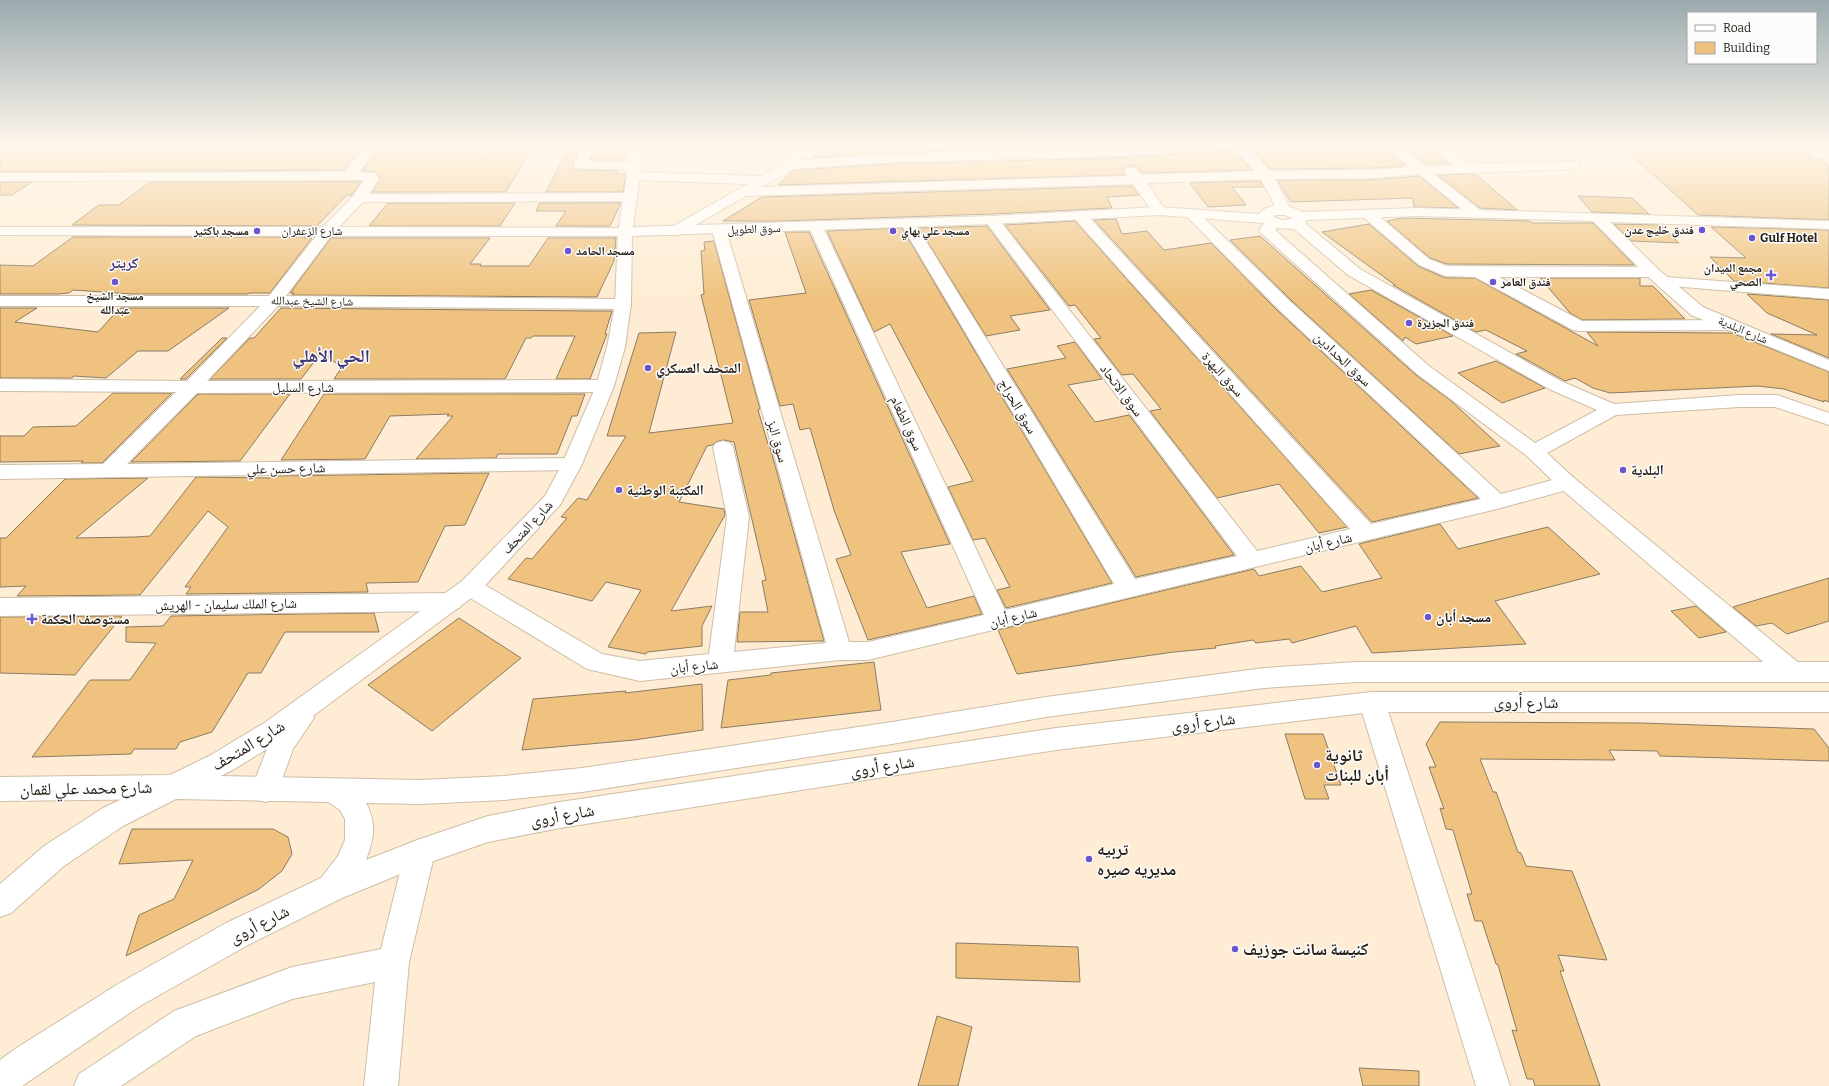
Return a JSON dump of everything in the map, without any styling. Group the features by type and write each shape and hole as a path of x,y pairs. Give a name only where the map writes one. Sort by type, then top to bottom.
{"street":[{"path":"108,471 192,387 274,301 327,231 361,195"},
{"path":"673,232 739,195"},
{"path":"1148,195 1159,211"},
{"path":"1270,195 1275,218 1266,230 1423,370 1534,452 1567,483 1791,671 1823,702"},
{"path":"1453,195 1475,213"},
{"path":"359,198 629,197"},
{"name":"شارع المتحف","path":"0,903 54,856 113,817 220,763 273,732 319,699 470,587 553,500 572,464 605,386 616,347 623,304 625,232 629,197"},
{"name":"سوق الطويل","path":"625,232 673,232 816,227 907,222 1080,216 1159,211 1275,218 1287,225 1298,220 1368,214 1475,213 1829,224"},
{"name":"سوق الحدادين","path":"1191,213 1285,306 1497,502"},
{"path":"1368,214 1424,262 1445,271 1658,277 1829,294"},
{"name":"سوق البهرة","path":"1080,216 1366,533"},
{"name":"شارع البلدية","path":"1598,218 1658,277 1697,311 1829,366"},
{"name":"سوق الاتحاد","path":"992,220 1252,560"},
{"path":"1298,220 1354,272 1555,385 1612,410"},
{"name":"سوق الحراج","path":"907,222 1129,589"},
{"name":"سوق الطعام","path":"816,227 998,620"},
{"name":"سوق البز","path":"719,230 840,650"},
{"name":"شارع الزعفران","path":"0,231 625,232"},
{"path":"1478,272 1579,326 1730,326"},
{"path":"1333,290 1374,284"},
{"name":"شارع الشيخ عبدالله","path":"0,300 623,304"},
{"name":"شارع السليل","path":"0,385 192,387 605,386"},
{"path":"1534,452 1612,410 1739,401 1777,401 1829,419"},
{"path":"720,663 738,517 723,447"},
{"name":"شارع حسن علي","path":"0,472 572,464"},
{"name":"شارع أبان","path":"470,587 596,662 640,671 840,650 868,651 1497,502 1567,483"},
{"name":"شارع الملك سليمان - الهريش","path":"0,607 451,602"},
{"path":"1357,672 1372,702 1493,1086"},
{"name":"شارع أروى","path":"173,787 421,792 504,788 582,780 892,733 1046,707 1264,678 1357,672 1829,672"},
{"name":"شارع المتحف","path":"265,790 274,759 292,727 319,699"},
{"name":"شارع أروى","path":"0,1081 13,1066 149,984 237,934 331,888 420,852 488,828 560,815 1056,739 1372,702 1823,702"},
{"name":"شارع محمد علي لقمان","path":"0,789 173,787"},
{"path":"331,888 350,864 359,840 359,818 350,801 333,791"},
{"path":"381,1086 393,962 420,852"},
{"path":"91,1086 186,1023 292,983 393,962"}],"building":[{"path":"133,195 352,195 347,195 317,226 72,225 99,205 119,205"},
{"path":"840,195 1139,195 1107,197 1112,208 992,214 780,221 723,221 762,197"},
{"path":"1199,195 1238,195 1246,205 1208,207"},
{"path":"1286,195 1442,195 1458,208 1414,207 1413,198 1291,202"},
{"path":"1463,195 1499,195 1517,210 1480,208"},
{"path":"1675,195 1829,195 1829,220 1698,215"},
{"path":"1578,196 1632,198 1649,214 1592,212"},
{"path":"388,203 515,203 500,226 369,226"},
{"path":"540,203 621,203 610,226 556,226 566,211 536,211"},
{"path":"1402,218 1530,221 1532,223 1593,223 1634,265 1447,264 1430,258 1387,221"},
{"path":"1116,219 1122,234 1147,231 1164,250 1211,243 1278,311 1478,498 1372,522 1094,220"},
{"path":"1075,221 1347,527 1319,533 1279,484 1217,498 1150,411 1161,409 1133,374 1122,375 1094,339 1101,338 1075,305 1069,306 1005,225"},
{"path":"1369,224 1418,266 1445,278 1475,278 1598,346 1587,332 1732,333 1829,372 1829,402 1824,400 1824,402 1784,389 1758,386 1610,393 1593,388 1575,378 1565,381 1516,354 1527,351 1486,330 1476,332 1393,285 1395,285 1322,232"},
{"path":"1614,224 1660,225 1679,243 1632,241"},
{"path":"987,226 1050,310 1010,316 1020,330 986,336 919,228"},
{"path":"1711,227 1829,230 1829,288 1734,281 1710,257 1746,258"},
{"path":"902,228 1112,583 1006,608 997,590 1010,587 985,538 973,540 948,487 973,481 890,324 874,332 827,231"},
{"path":"785,232 809,232 950,544 901,552 927,608 974,596 982,614 868,640 836,559 851,555 834,510 810,428 800,430 793,404 780,406 749,300 806,293"},
{"path":"1260,236 1416,375 1450,400 1500,446 1459,454 1292,301 1230,240"},
{"path":"73,237 312,238 270,293 132,294 73,290 69,293 58,294 0,294 0,265 33,266"},
{"path":"331,238 490,238 470,264 481,264 480,266 529,266 548,238 616,238 614,261 597,297 292,295 294,293 290,293"},
{"path":"714,241 760,409 758,410 769,444 824,641 737,642 740,612 768,612 762,581 766,580 734,442 723,440 707,446 679,502 724,509 725,515 671,611 712,606 702,626 702,646 647,652 646,654 608,647 641,590 606,582 592,601 508,579 526,558 532,559 567,518 561,517 578,498 587,500 626,436 607,436 639,333 676,332 649,433 733,423 701,295 704,294 701,251 705,250 704,242"},
{"path":"1540,278 1640,278 1640,286 1653,286 1685,319 1582,320 1570,313"},
{"path":"1371,290 1453,336 1416,344 1405,337 1403,341 1349,294"},
{"path":"1747,294 1829,300 1829,358 1771,334 1817,335 1767,313"},
{"path":"0,308 37,308 15,322 98,332 120,308 229,308 168,351 138,351 106,378 74,376 72,378 0,378"},
{"path":"281,308 612,311 605,334 607,334 590,379 556,379 575,336 533,336 531,338 526,338 505,379 334,379 342,367 321,353 301,379 210,379 250,338 254,338"},
{"path":"222,338 227,338 186,379 180,379"},
{"path":"1075,342 1102,379 1068,385 1095,422 1129,415 1234,555 1136,577 1007,369 1066,358 1057,346"},
{"path":"1496,361 1545,388 1502,403 1458,373"},
{"path":"113,393 172,393 102,463 81,463 83,461 0,462 0,436 24,436 33,427 76,426"},
{"path":"198,394 290,394 240,461 131,462"},
{"path":"324,394 585,394 577,416 572,416 557,454 498,454 496,458 416,459 453,416 447,416 449,414 390,416 365,459 281,460"},
{"path":"489,473 465,525 445,526 418,582 366,583 368,592 186,594 191,587 185,587 228,527 208,511 140,595 17,596 26,586 0,587 0,538 6,538 65,479 148,478 76,538 150,536 196,477 270,478 271,476"},
{"path":"1440,524 1458,549 1548,527 1600,574 1495,601 1526,644 1372,653 1356,626 1292,643 1289,639 1256,643 1253,640 1215,646 1216,648 1174,652 1017,674 998,630 1254,569 1259,576 1301,566 1322,592 1382,578 1359,544"},
{"path":"1829,578 1829,621 1787,634 1772,623 1756,626 1733,607"},
{"path":"1696,606 1726,632 1699,638 1671,611"},
{"path":"374,613 379,632 285,632 261,673 248,673 212,732 180,742 176,749 134,749 131,754 32,757 90,680 130,680 156,643 126,642 126,627 163,626 171,616"},
{"path":"122,616 75,675 0,673 0,617"},
{"path":"459,618 521,658 432,731 368,685"},
{"path":"874,662 881,710 721,728 728,680 771,675 771,673"},
{"path":"702,684 703,730 634,740 522,750 533,699 626,691 625,693"},
{"path":"1440,722 1641,723 1814,729 1829,748 1829,761 1660,756 1657,751 1609,750 1615,760 1480,759 1493,792 1496,792 1518,852 1521,853 1526,866 1572,871 1607,960 1558,955 1564,971 1560,971 1600,1086 1535,1086 1533,1079 1527,1079 1512,1030 1517,1031 1498,965 1496,964 1482,921 1475,921 1467,894 1472,894 1453,830 1446,829 1440,808 1444,809 1429,767 1436,767 1426,744"},
{"path":"1285,734 1323,734 1341,785 1324,785 1329,799 1305,799"},
{"path":"132,829 273,829 288,837 292,854 282,871 259,889 126,956 139,915 174,899 193,860 119,864"},
{"path":"956,943 1078,947 1080,982 956,978"},
{"path":"937,1016 972,1027 958,1086 918,1086"},
{"path":"1359,1068 1419,1071 1419,1086 1363,1086"}],"place":[{"name":"فندق خليج عدن","path":"1702,230"},
{"name":"مسجد باكثير","path":"257,231"},
{"name":"مسجد علي بهاي","path":"893,231"},
{"name":"Gulf Hotel","path":"1752,238"},
{"name":"مسجد الحامد","path":"568,251"},
{"name":"مجمع الميدان الصحي","path":"1771,275"},
{"name":"مسجد الشيخ عبدالله","path":"115,282"},
{"name":"فندق العامر","path":"1493,282"},
{"name":"فندق الجزيرة","path":"1409,323"},
{"name":"المتحف العسكري","path":"648,368"},
{"name":"البلدية","path":"1623,470"},
{"name":"المكتبة الوطنية","path":"619,490"},
{"name":"مسجد أبان","path":"1428,617"},
{"name":"مستوصف الحكمة","path":"32,619"},
{"name":"ثانوية أبان للبنات","path":"1317,765"},
{"name":"تربيه مديريه صيره","path":"1089,859"},
{"name":"كنيسة سانت جوزيف","path":"1235,949"}],"district":[{"name":"كريتر","path":"124,263"},
{"name":"الحي الأهلي","path":"331,356"}]}
